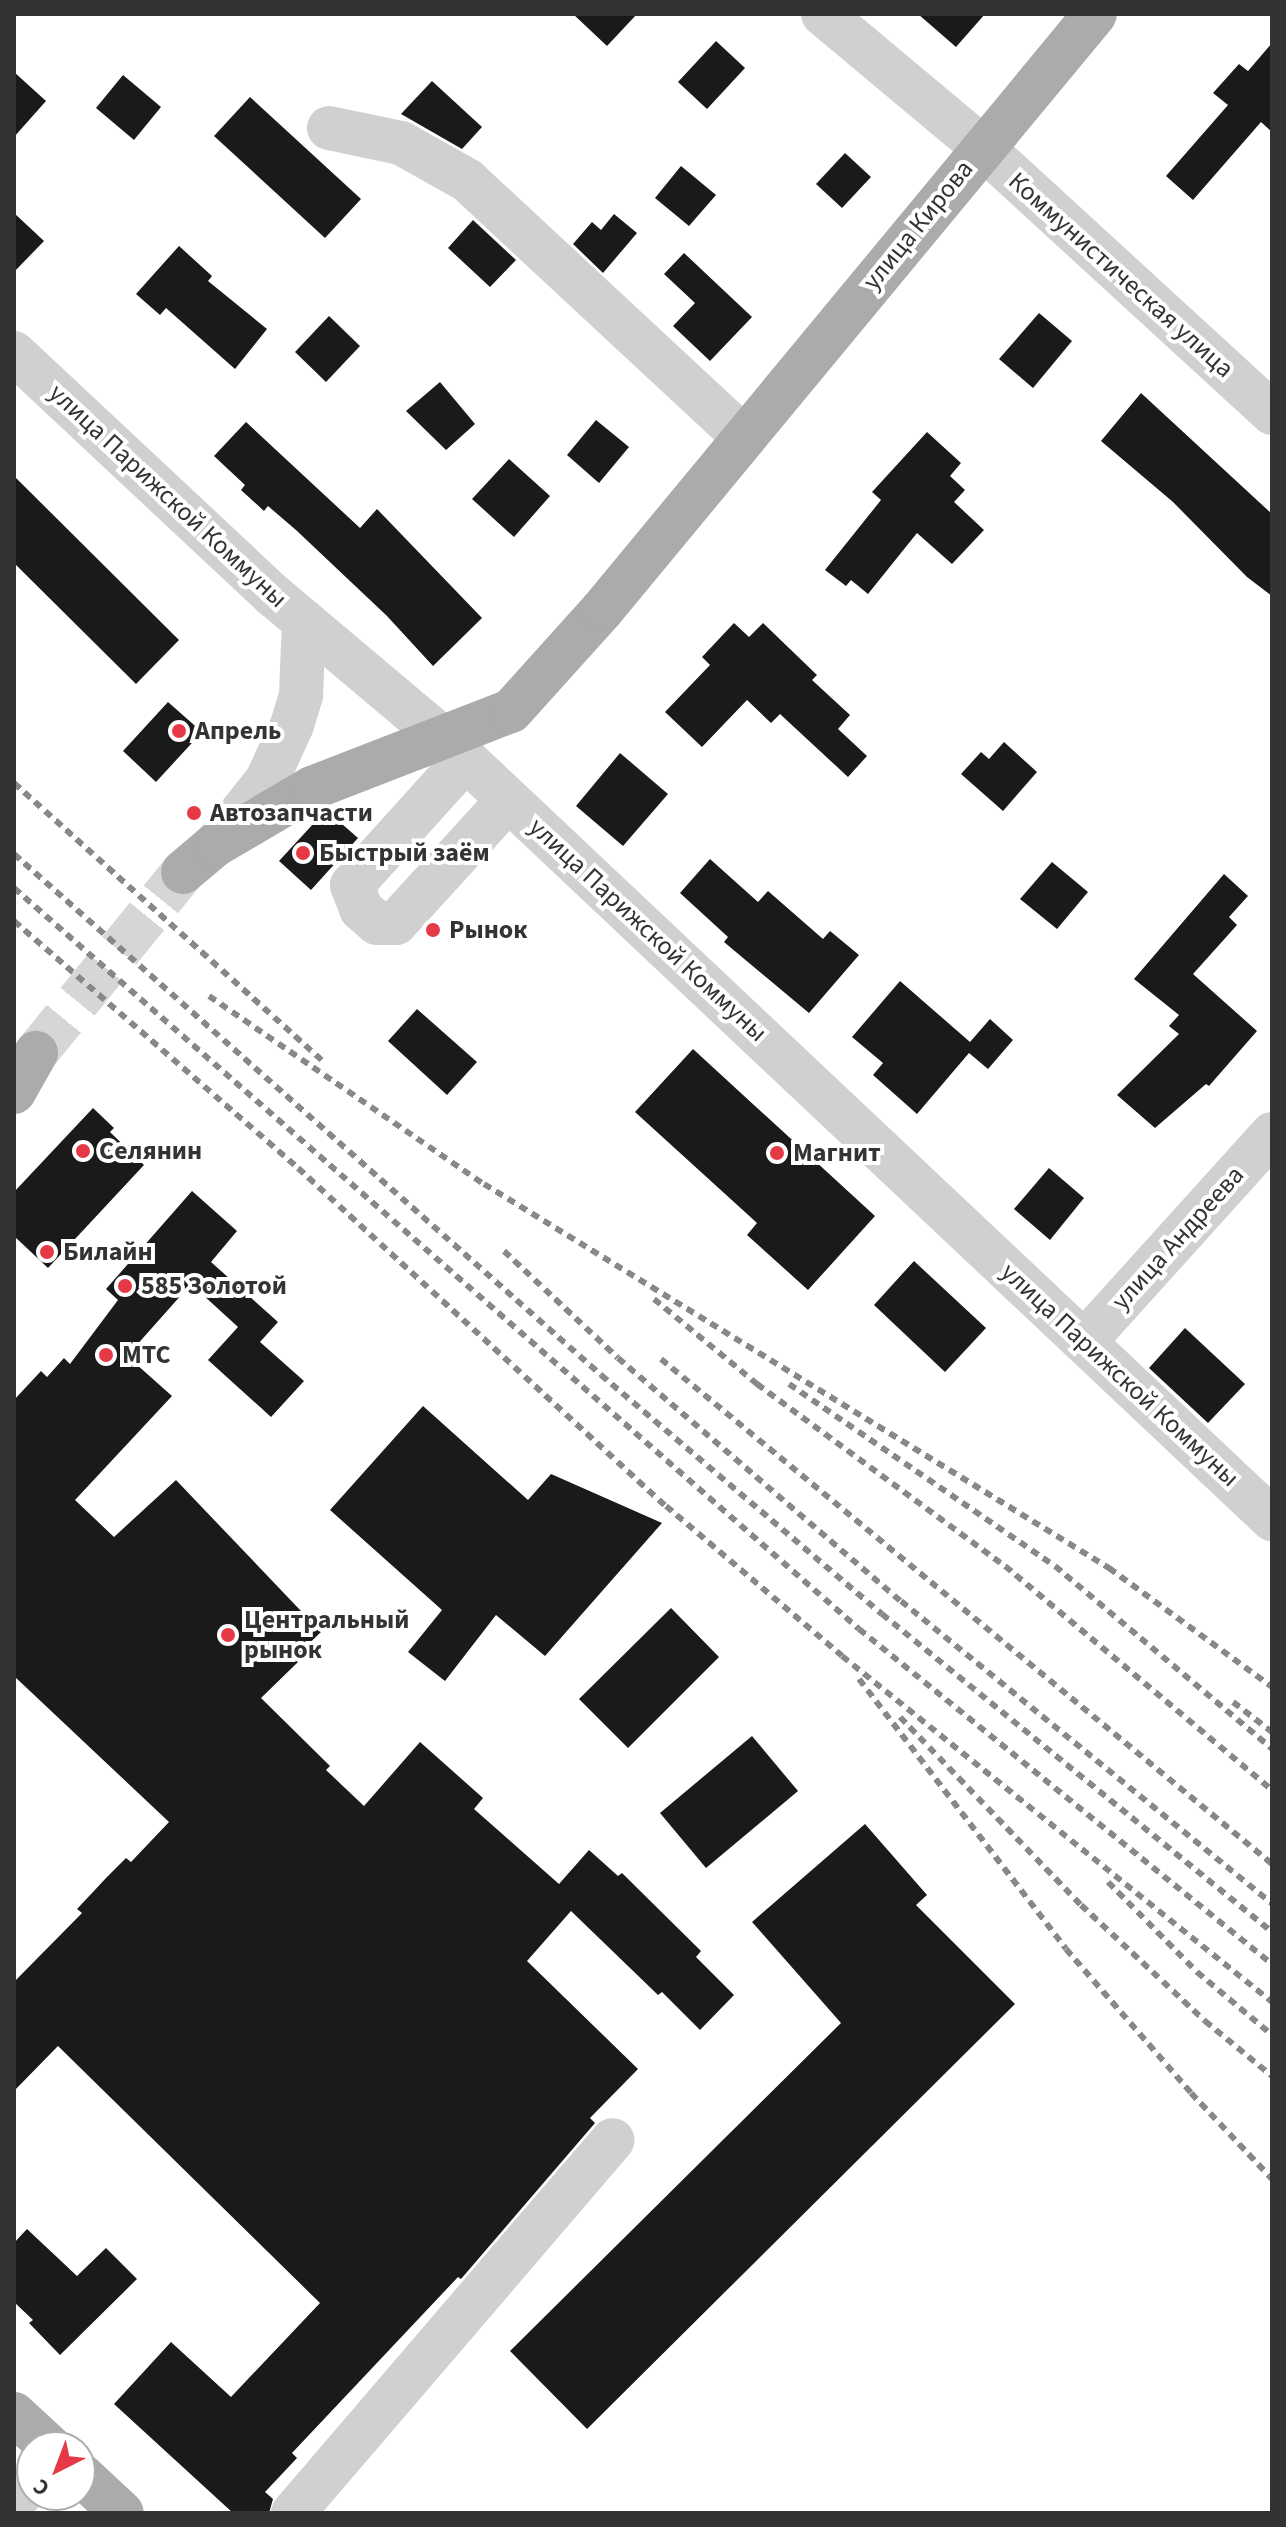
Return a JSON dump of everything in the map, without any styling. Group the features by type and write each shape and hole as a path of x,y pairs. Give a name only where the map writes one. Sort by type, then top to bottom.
{"main road":[{"name":"улица Кирова","path":"183,872 215,845 312,788 359,767 455,749 511,711 602,610 1095,14"},
{"path":"14,1092 36,1053"},
{"path":"14,2414 33,2431"},
{"path":"96,2491 114,2510"}],"street":[{"name":"Коммунистическая улица","path":"823,14 982,147 1272,413"},
{"path":"329,128 401,143 467,180 744,437"},
{"name":"улица Парижской Коммуны","path":"14,353 304,621 455,749 1272,1519"},
{"path":"215,845 267,780 292,725 301,695 304,621"},
{"path":"455,749 352,885 361,909 377,923 396,923 508,800"},
{"name":"улица Андреева","path":"1085,1341 1272,1134"},
{"path":"293,2513 613,2140"}],"building":[{"path":"573,14 637,14 607,46"},
{"path":"918,14 985,14 956,47"},
{"path":"716,41 745,68 707,109 678,82"},
{"path":"1272,43 1272,132 1261,122 1193,200 1166,176 1228,105 1213,93 1239,64 1248,71"},
{"path":"14,72 46,101 14,137"},
{"path":"123,75 161,107 134,140 96,108"},
{"path":"432,81 482,127 462,149 401,114"},
{"path":"250,97 361,199 325,238 214,136"},
{"path":"845,153 871,177 842,208 816,184"},
{"path":"681,166 716,195 689,226 655,198"},
{"path":"14,213 44,241 14,272"},
{"path":"614,214 637,233 603,273 573,244 592,222 601,230"},
{"path":"473,220 516,260 490,287 448,248"},
{"path":"179,246 212,276 208,281 267,329 235,369 166,308 160,315 136,294"},
{"path":"684,253 752,317 710,361 673,326 695,303 664,274"},
{"path":"1039,313 1072,341 1033,388 999,359"},
{"path":"329,316 360,346 326,382 295,352"},
{"path":"440,382 475,424 446,450 406,411"},
{"path":"1141,393 1272,514 1272,596 1247,577 1173,502 1101,441"},
{"path":"596,420 629,447 599,483 567,455"},
{"path":"246,422 360,528 377,509 482,618 433,666 387,616 296,530 268,506 264,511 241,490 245,485 214,456"},
{"path":"927,432 961,463 950,476 965,490 954,502 984,530 952,564 917,533 868,594 851,580 846,586 825,570 881,500 872,492"},
{"path":"509,459 550,496 514,537 472,499"},
{"path":"14,476 179,640 136,684 14,563"},
{"path":"734,623 749,637 763,623 817,675 812,680 850,715 838,729 867,756 848,777 780,714 771,723 747,700 702,747 665,712 710,665 702,657"},
{"path":"168,702 202,732 156,782 123,751"},
{"path":"1004,742 1037,772 1003,811 961,774 981,752 989,759"},
{"path":"620,753 668,794 623,846 576,806"},
{"path":"326,810 358,838 311,890 279,861"},
{"path":"710,859 758,902 768,891 823,939 830,931 859,955 809,1013 724,942 728,937 680,893"},
{"path":"1052,862 1088,892 1057,929 1020,899"},
{"path":"1224,874 1248,896 1229,917 1237,925 1193,974 1257,1031 1209,1086 1206,1084 1155,1128 1117,1095 1179,1034 1169,1026 1179,1015 1134,979"},
{"path":"900,981 970,1042 990,1019 1013,1040 988,1069 969,1053 917,1114 873,1075 883,1063 852,1037"},
{"path":"417,1009 477,1062 447,1095 388,1041"},
{"path":"693,1049 875,1216 808,1290 747,1235 757,1223 635,1112"},
{"path":"93,1108 114,1128 110,1132 144,1165 48,1268 14,1236 14,1192"},
{"path":"1049,1168 1084,1198 1050,1240 1014,1209"},
{"name":"Центральный рынок","path":"192,1191 237,1231 211,1262 278,1322 260,1342 304,1381 271,1417 208,1360 238,1327 191,1284 127,1356 172,1396 75,1500 114,1537 176,1480 321,1632 294,1658 298,1662 261,1698 330,1766 326,1770 364,1806 420,1742 483,1798 474,1809 559,1884 589,1850 618,1876 622,1873 701,1951 696,1957 734,1995 700,2030 662,1992 658,1995 571,1911 527,1961 638,2069 590,2118 595,2123 461,2279 458,2277 292,2453 297,2458 265,2492 273,2499 269,2513 233,2513 114,2404 171,2342 231,2397 320,2303 58,2046 14,2091 14,1982 82,1913 77,1909 107,1877 126,1858 131,1862 169,1822 14,1676 14,1400 41,1371 47,1377 64,1358 70,1364 118,1300 106,1289"},
{"path":"914,1261 986,1328 945,1372 874,1305"},
{"path":"1185,1328 1245,1384 1208,1423 1149,1368"},
{"path":"423,1406 528,1500 551,1474 662,1523 545,1656 496,1615 445,1681 408,1652 442,1610 330,1510"},
{"path":"671,1608 719,1657 628,1748 579,1699"},
{"path":"752,1736 798,1791 706,1868 660,1813"},
{"path":"865,1824 927,1895 916,1905 1015,2004 587,2429 510,2351 841,2023 752,1922"},
{"path":"27,2229 77,2276 106,2248 137,2279 60,2355 29,2323 33,2320 14,2302 14,2243"}],"tunnel":[{"path":"36,1053 183,872"}],"railway":[{"path":"14,783 323,1061"},
{"path":"14,854 601,1375 882,1614 1272,1932"},
{"path":"14,888 859,1629 1272,1964"},
{"path":"14,921 298,1168 666,1506 842,1656 1272,2002"},
{"path":"209,996 484,1184 1109,1568 1272,1687"},
{"path":"504,1251 618,1358 901,1601 1272,1904"},
{"path":"654,1299 757,1384 1005,1566 1272,1790"},
{"path":"661,1359 1272,1864"},
{"path":"789,1384 1055,1566 1272,1749"},
{"path":"859,1679 1066,1949 1191,2093 1272,2179"},
{"path":"1233,1702 1272,1732"},
{"path":"900,1717 1081,1905 1205,2021 1272,2076"},
{"path":"1108,1882 1197,1972 1272,2035"}],"place":[{"name":"Апрель","path":"179,731"},
{"name":"Автозапчасти","path":"194,813"},
{"name":"Быстрый заём","path":"303,853"},
{"name":"Рынок","path":"433,930"},
{"name":"Селянин","path":"83,1151"},
{"name":"Магнит","path":"777,1153"},
{"name":"Билайн","path":"47,1252"},
{"name":"585 Золотой","path":"125,1286"},
{"name":"МТС","path":"106,1355"},
{"name":"Центральный рынок","path":"228,1635"}]}
